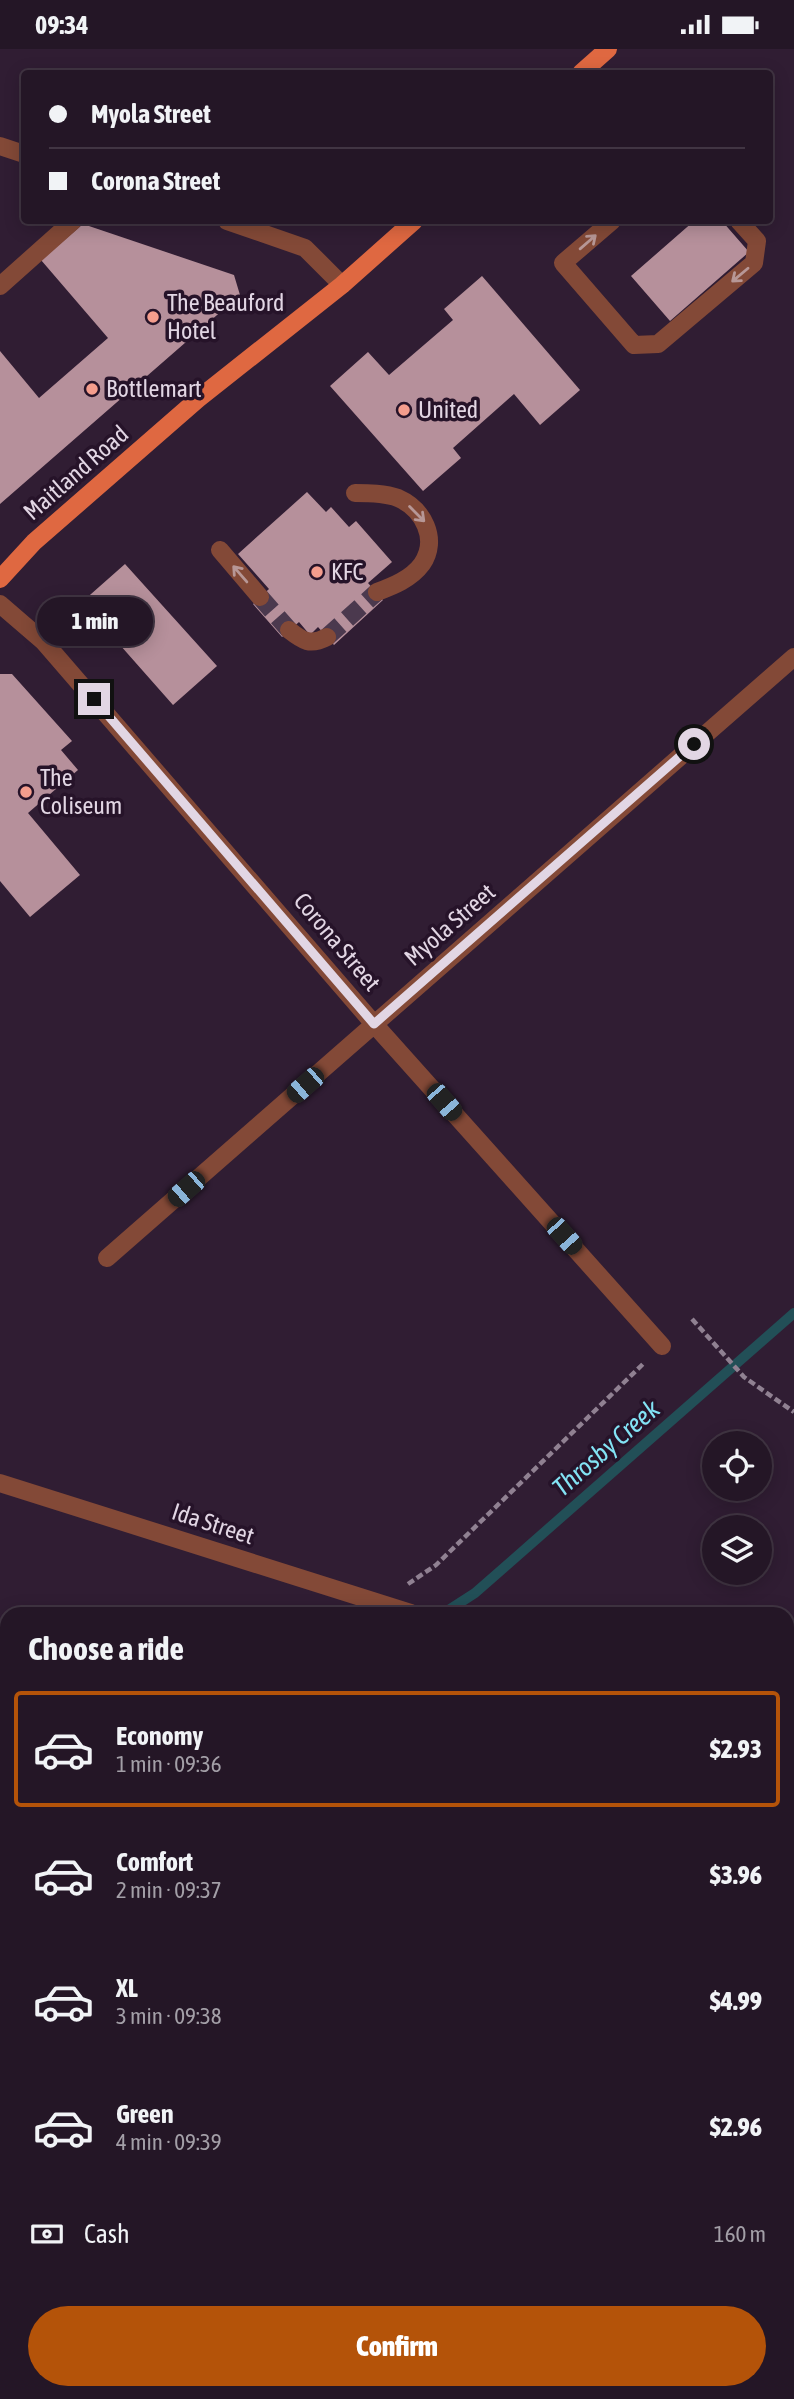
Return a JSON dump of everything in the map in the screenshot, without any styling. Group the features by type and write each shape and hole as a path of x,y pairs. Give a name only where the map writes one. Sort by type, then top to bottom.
{"main road":[{"path":"584,70 608,49"},
{"name":"Maitland Road","path":"0,579 34,542 208,391 342,285 411,224"}],"street":[{"path":"0,146 21,153"},
{"path":"0,286 70,224"},
{"path":"236,224 305,248 342,285"},
{"path":"609,224 564,263 634,345 657,344 754,263 757,241 742,224"},
{"path":"355,493 397,498 412,507 428,524 429,548 421,565 400,584 377,592"},
{"path":"220,550 260,597"},
{"name":"Corona Street","path":"0,604 44,642 374,1024 663,1346"},
{"path":"289,630 303,642 316,643 327,637"},
{"name":"Myola Street","path":"107,1258 794,657"},
{"name":"Ida Street","path":"0,1483 393,1607"}],"path":[{"path":"692,1319 744,1377 794,1412"},
{"path":"381,1603 436,1565 663,1346"}],"building":[{"path":"83,224 234,275 240,295 0,504 0,351 39,398 108,338 41,260"},
{"path":"691,224 725,224 749,252 670,321 631,276"},
{"path":"482,276 580,390 540,425 514,394 453,448 461,458 423,491 330,386 368,352 389,375 453,320 444,309"},
{"name":"KFC","path":"307,492 326,512 331,507 349,527 356,521 392,562 368,583 383,600 334,645 318,627 310,635 299,622 282,637 253,604 269,589 238,554"},
{"path":"125,564 217,666 173,705 82,602"},
{"name":"The Coliseum","path":"0,674 12,674 72,741 61,750 78,770 28,813 80,875 30,917 0,881"}],"waterway":[{"name":"Throsby Creek","path":"453,1607 475,1593 794,1313"}],"tunnel":[{"path":"327,637 377,592"},
{"path":"260,597 289,630"}],"place":[{"name":"The Beauford Hotel","path":"153,317"},
{"name":"Bottlemart","path":"92,389"},
{"name":"United","path":"404,410"},
{"name":"KFC","path":"317,572"},
{"name":"The Coliseum","path":"26,792"}],"route":[{"path":"94,699 374,1024 694,744"}]}
